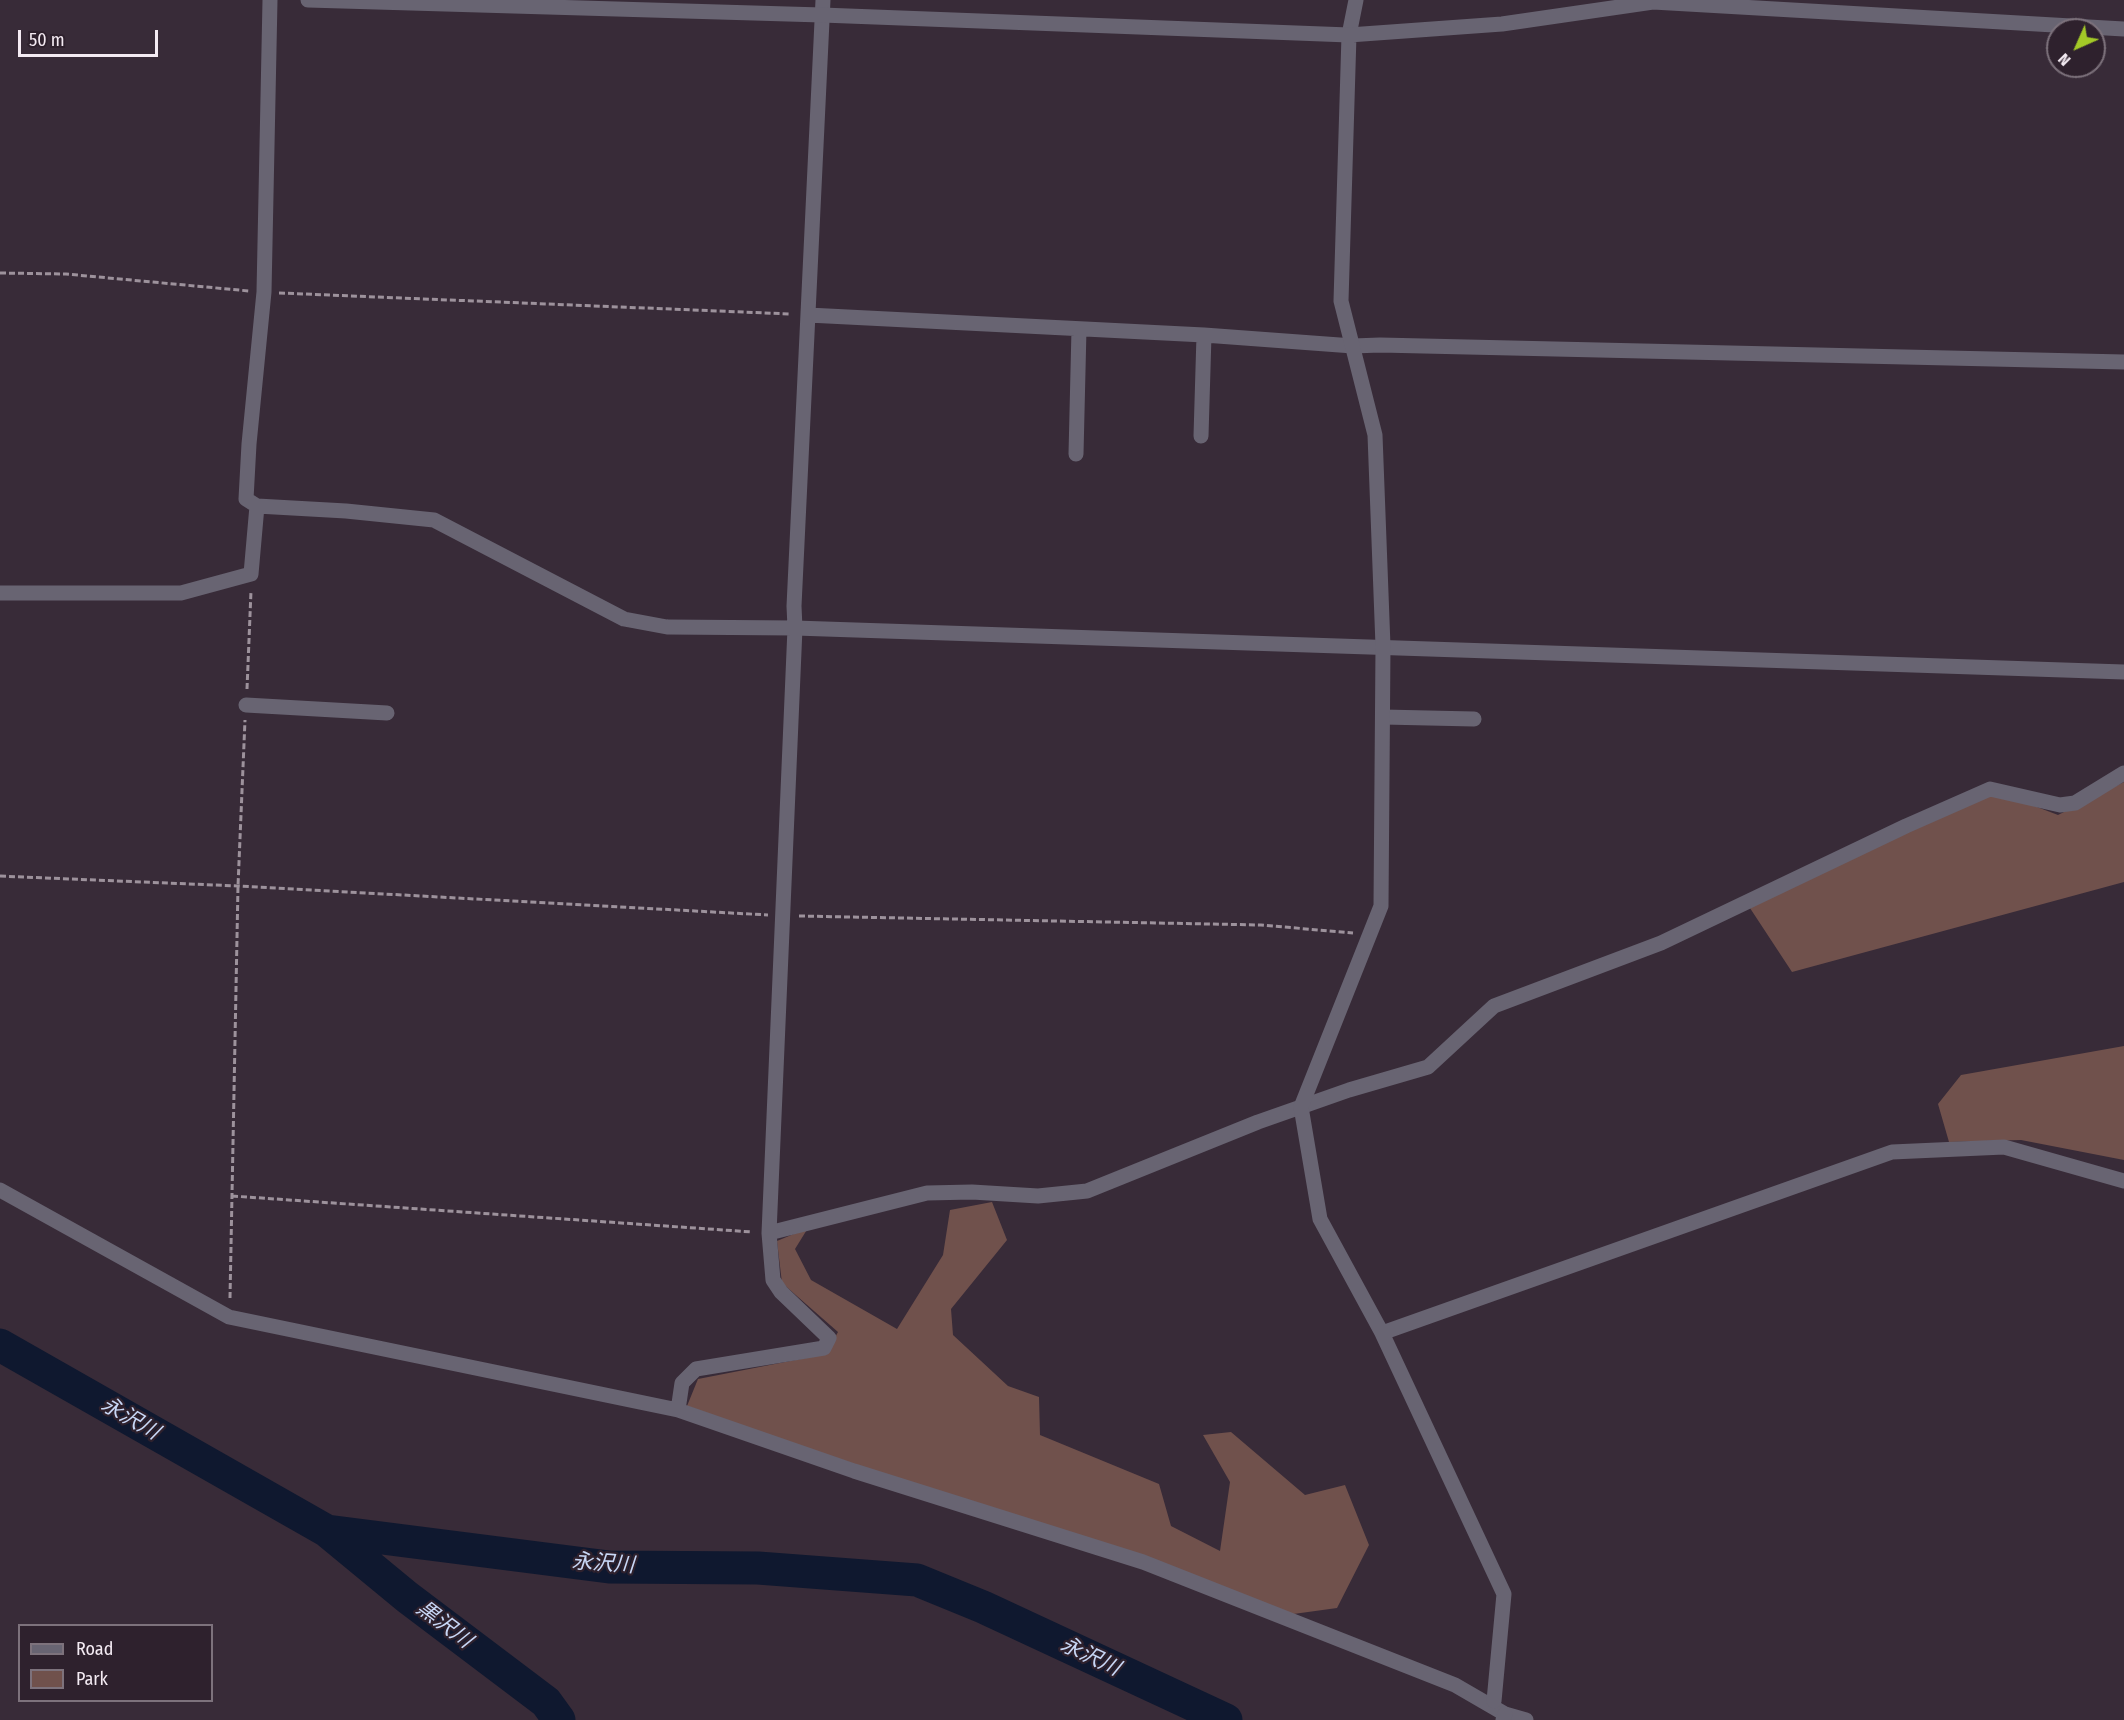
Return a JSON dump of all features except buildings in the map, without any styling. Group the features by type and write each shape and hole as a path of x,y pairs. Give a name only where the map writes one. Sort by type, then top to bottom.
{"street":[{"path":"270,0 264,292 246,499 257,506 346,511 434,520 624,619 667,627 795,628 1383,646 2124,672"},
{"path":"308,0 823,7 1349,35 1502,24 1653,2 2124,29"},
{"path":"1356,0 1349,35 1341,301 1375,435 1383,646 1381,906 1301,1107 1320,1219 1382,1333 1504,1594 1494,1701"},
{"path":"678,1410 682,1383 696,1369 824,1348 829,1338 781,1292 773,1280 769,1233 795,628 794,606 823,7"},
{"path":"808,315 1204,335 1353,346 2124,362"},
{"path":"1076,454 1079,329"},
{"path":"1201,436 1204,335"},
{"path":"0,592 181,593 251,574 257,506"},
{"path":"246,705 387,713"},
{"path":"1383,717 1474,719"},
{"path":"769,1233 927,1193 972,1192 1038,1196 1087,1191 1258,1122 1349,1090 1428,1067 1494,1006 1661,943 1906,826 1990,789 2060,805 2075,803 2124,773"},
{"path":"1382,1333 1892,1152 2004,1147 2124,1180"},
{"path":"0,1190 230,1317 678,1410 854,1471 1143,1562 1455,1685 1504,1717 1526,1720"}],"path":[{"path":"0,273 66,274 264,292 808,315"},
{"path":"230,1317 238,886 251,574"},
{"path":"0,876 238,886 783,915 1261,925 1370,935"},
{"path":"232,1196 769,1233"}],"green space":[{"path":"2124,782 2124,882 1792,972 1746,902 1990,789 2058,815"},
{"path":"2124,1046 2124,1160 2021,1140 1949,1142 1938,1104 1961,1075"},
{"path":"992,1202 1007,1240 951,1309 953,1335 1008,1386 1039,1397 1040,1435 1159,1484 1171,1526 1220,1551 1230,1482 1203,1435 1231,1432 1305,1495 1345,1485 1369,1545 1337,1608 1279,1616 687,1406 698,1379 826,1354 838,1332 782,1283 777,1241 808,1228 795,1249 811,1280 897,1329 943,1255 950,1210"}],"waterway":[{"name":"永沢川","path":"0,1345 327,1531 609,1567 758,1568 917,1580 983,1607 1226,1720"},
{"name":"黒沢川","path":"327,1531 407,1597 546,1702 559,1720"}]}
